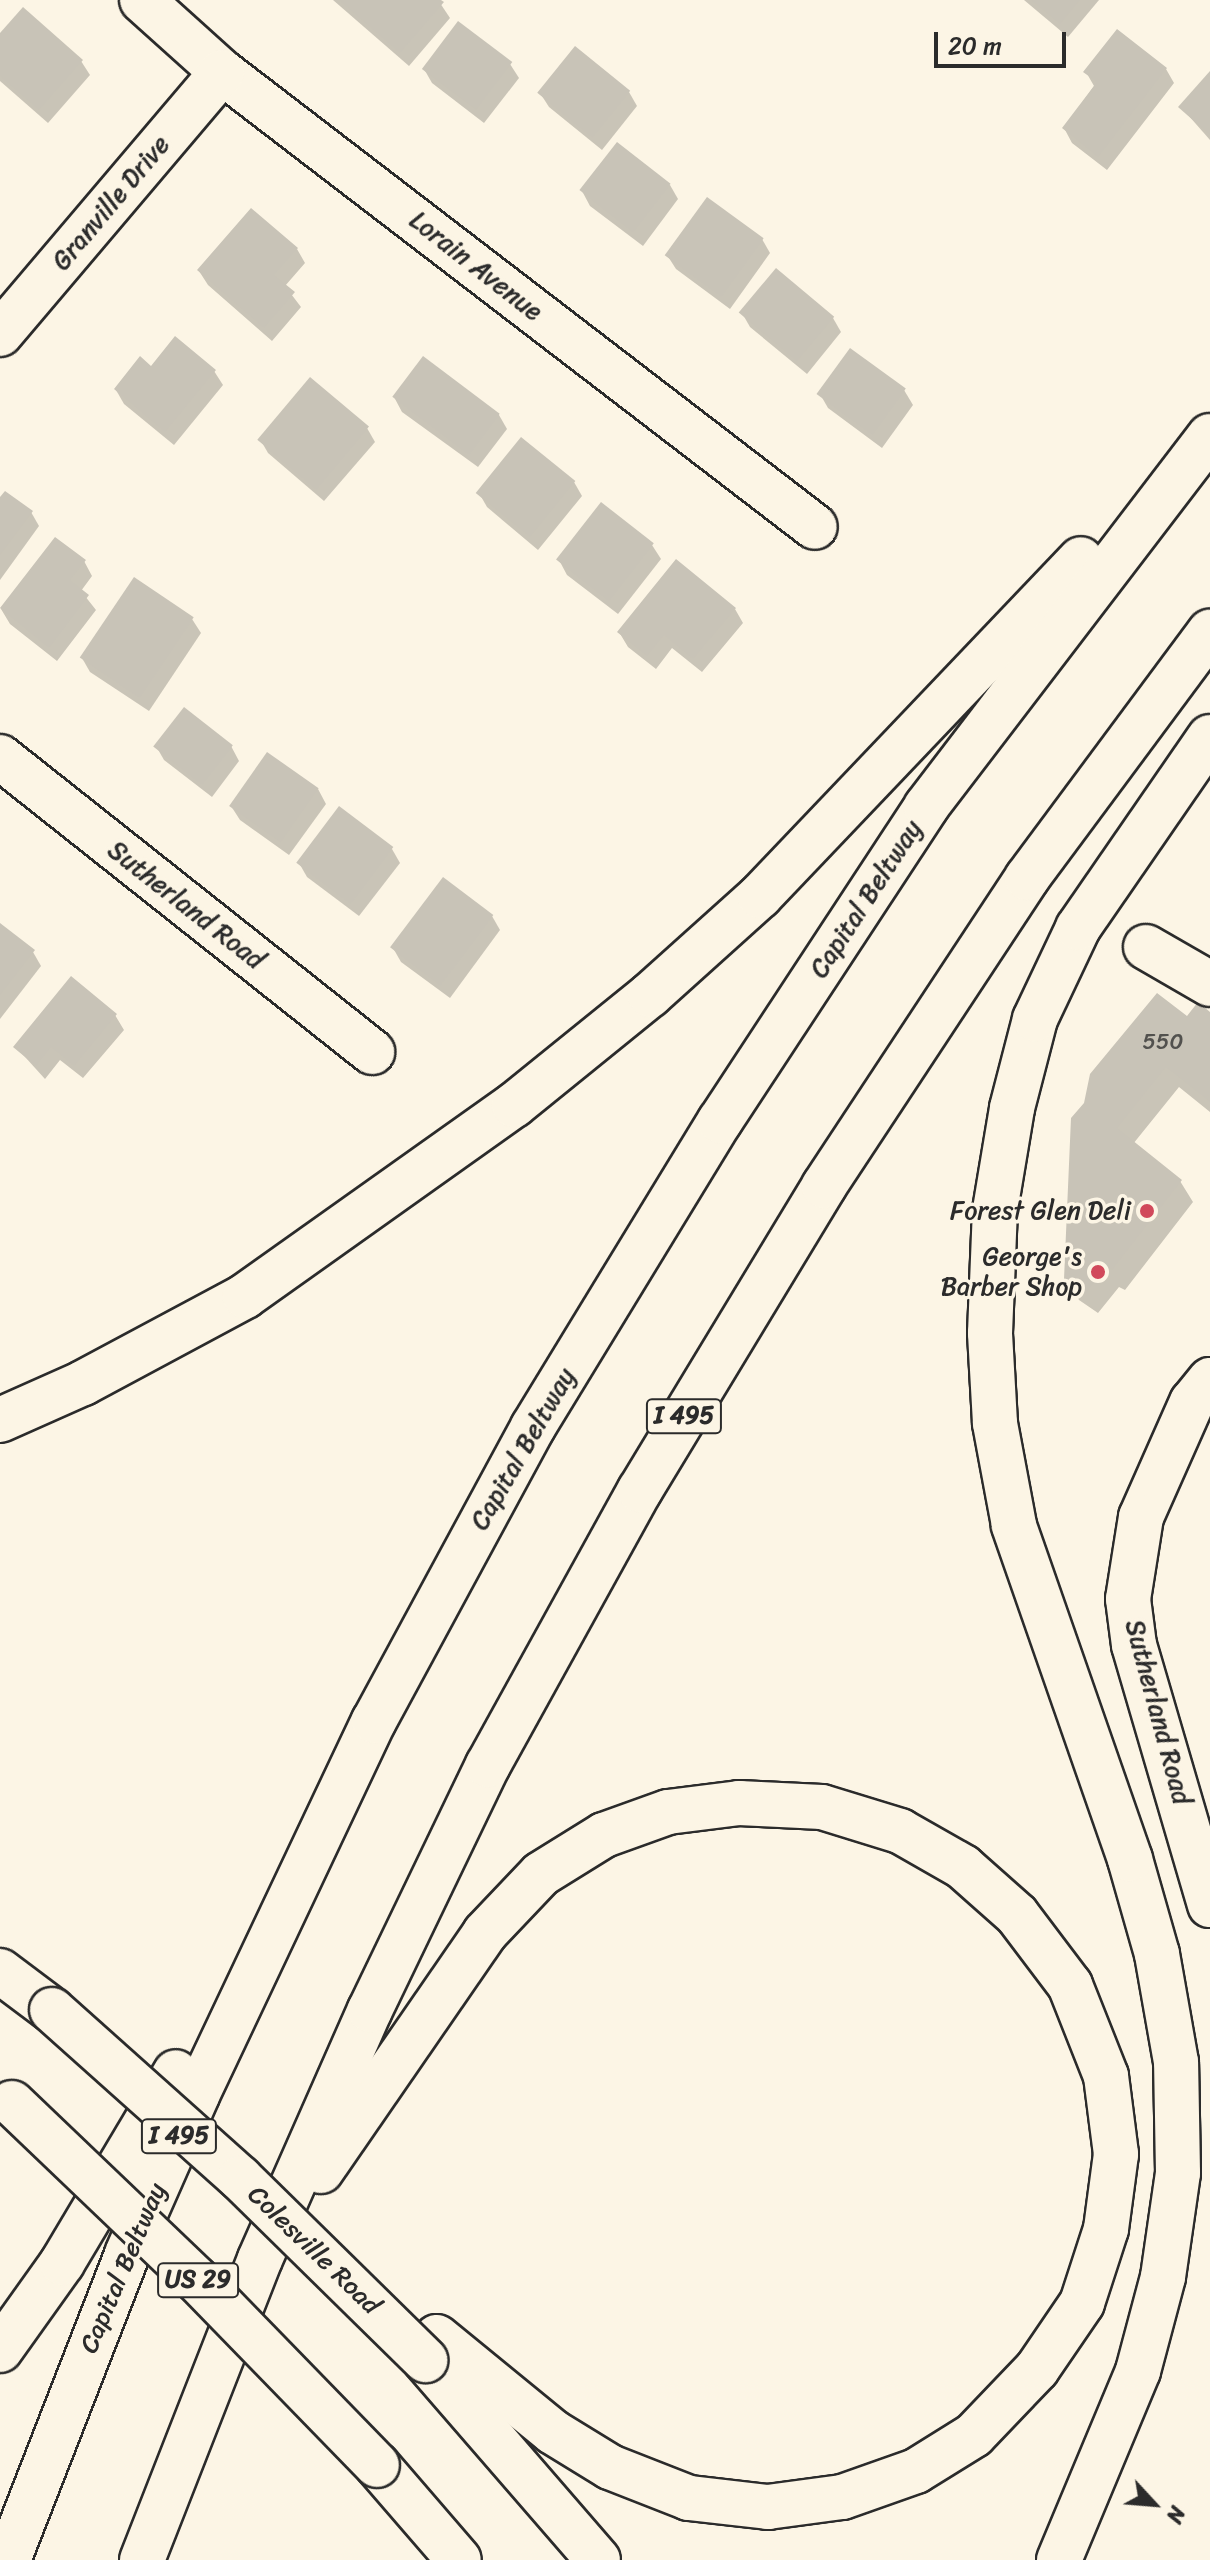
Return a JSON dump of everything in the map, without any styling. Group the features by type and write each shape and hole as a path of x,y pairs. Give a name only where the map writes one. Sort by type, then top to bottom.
{"main road":[{"name":"Lorain Avenue","path":"142,0 222,72 815,527"},
{"name":"Granville Drive","path":"0,334 222,72"},
{"path":"0,1420 83,1383 245,1296 502,1114 650,995 760,896 1210,425"},
{"name":"Capital Beltway","path":"8,2560 172,2153 374,1721 533,1427 720,1121 926,807 1210,436"},
{"name":"I 495","path":"142,2560 260,2259 370,2010 488,1765 640,1490 824,1186 1018,891 1210,632"},
{"path":"1059,2560 1138,2371 1163,2277 1178,2173 1176,2062 1157,1954 1130,1859 1014,1525 995,1423 990,1333 995,1210 1012,1108 1035,1019 1078,928 1210,737"},
{"name":"Sutherland Road","path":"0,757 372,1052"},
{"path":"1146,947 1210,984"},
{"name":"Sutherland Road","path":"1210,1380 1192,1402 1141,1517 1128,1599 1134,1645 1210,1905"},
{"path":"0,2350 62,2263 218,2003 374,1721"},
{"path":"260,2259 485,1933 541,1874 604,1835 668,1812 739,1803 822,1807 900,1831 963,1867 1017,1915 1070,1985 1106,2076 1116,2154 1106,2229 1082,2303 1037,2369 974,2435 916,2471 842,2497 768,2507 689,2498 610,2467 553,2432 431,2348"},
{"name":"Colesville Road","path":"0,1971 52,2010 431,2348 598,2560"},
{"name":"US 29","path":"4,2099 197,2280 377,2465 459,2560"}],"building":[{"path":"339,0 441,0 444,2 400,53"},
{"path":"1031,0 1080,0 1060,24"},
{"path":"23,7 83,60 39,110 0,76 0,33"},
{"path":"458,21 512,62 476,110 422,69"},
{"path":"1117,29 1167,68 1098,157 1062,128 1097,82 1083,72"},
{"path":"575,46 630,91 592,137 537,93"},
{"path":"1210,71 1210,135 1178,107"},
{"path":"617,142 671,184 633,232 579,190"},
{"path":"707,197 764,238 721,296 665,255"},
{"path":"251,208 298,248 274,275 295,292 264,328 197,270"},
{"path":"776,268 834,317 797,361 739,312"},
{"path":"175,336 216,370 165,432 114,389 140,356 151,366"},
{"path":"850,348 906,389 872,435 816,394"},
{"path":"423,356 500,414 469,455 392,397"},
{"path":"310,377 369,426 316,489 257,440"},
{"path":"521,437 575,481 530,537 476,493"},
{"path":"5,491 33,511 0,555 0,497"},
{"path":"601,502 654,543 609,601 556,560"},
{"path":"55,537 86,560 70,580 89,595 49,648 0,608"},
{"path":"676,559 736,608 693,659 664,635 647,656 617,632"},
{"path":"134,577 194,617 139,698 80,657"},
{"path":"184,707 233,745 202,785 153,746"},
{"path":"267,752 319,788 281,842 229,806"},
{"path":"339,806 393,847 351,904 296,863"},
{"path":"443,877 493,915 440,985 390,947"},
{"path":"0,923 35,950 0,995"},
{"path":"71,976 117,1014 74,1066 51,1047 36,1066 13,1047"},
{"path":"1157,993 1187,1016 1198,1002 1210,1012 1210,1102 1166,1067 1117,1128 1182,1180 1112,1270 1106,1267 1085,1294 1064,1279 1071,1118 1084,1103 1090,1074"}],"place":[{"name":"Forest Glen Deli","path":"1147,1211"},
{"name":"George's Barber Shop","path":"1098,1272"}]}
